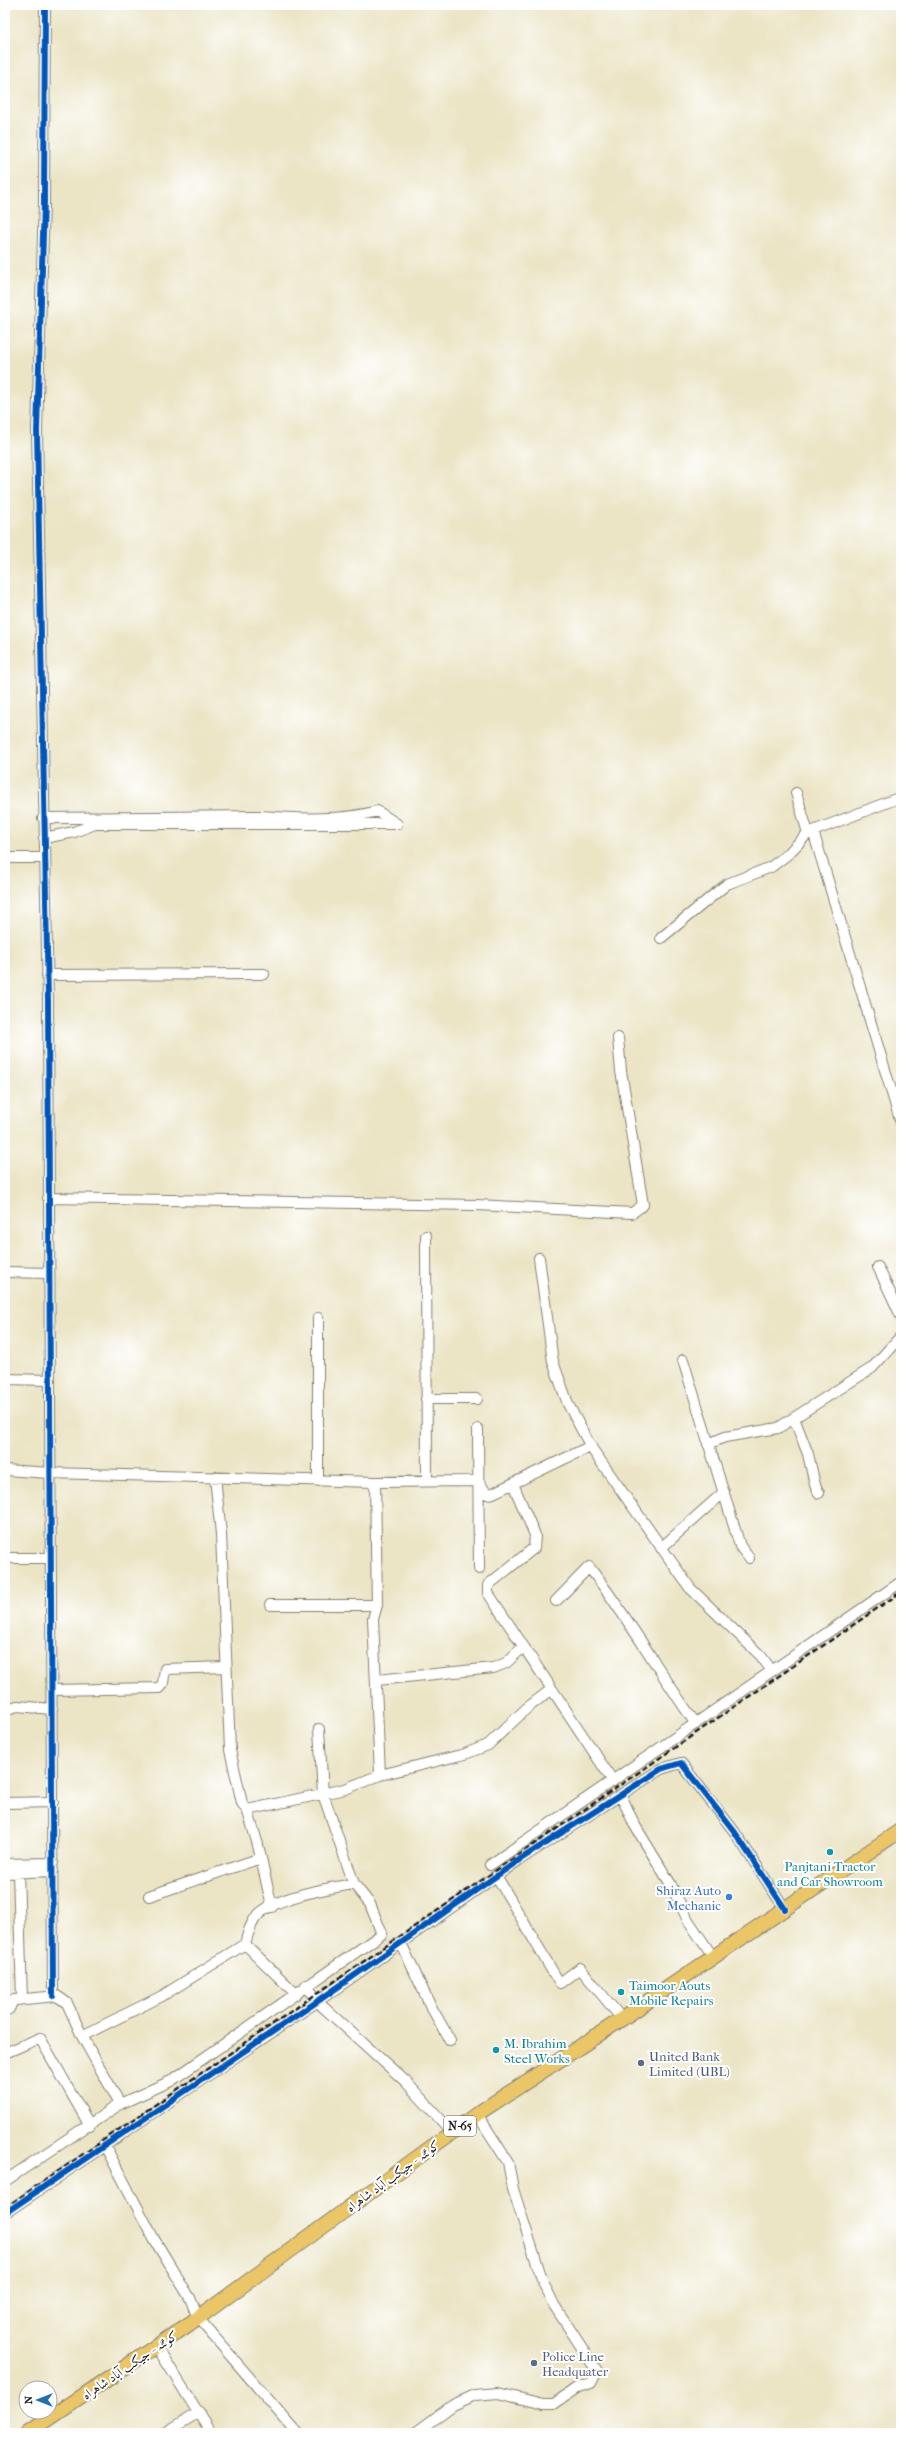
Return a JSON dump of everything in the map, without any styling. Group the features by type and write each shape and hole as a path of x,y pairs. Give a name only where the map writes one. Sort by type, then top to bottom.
{"highway":[{"name":"کوئٹہ - جیکب آباد شاہراہ","path":"28,2433 198,2318 477,2114 622,2019 901,1830"}],"street":[{"path":"45,5 44,202 37,431 47,975 48,1198 50,1273 53,1996"},
{"path":"796,793 811,832 901,1123"},
{"path":"661,938 727,884 771,867 788,854 811,832 901,798"},
{"path":"43,818 261,816 286,818 361,816 377,811 397,824 96,824 74,832 44,838"},
{"path":"5,858 44,858"},
{"path":"47,975 264,974"},
{"path":"48,1198 477,1205 632,1212 643,1206 620,1072 618,1038"},
{"path":"426,1236 427,1481"},
{"path":"540,1258 553,1362 568,1404 591,1446 690,1588 761,1656 772,1671"},
{"path":"878,1267 901,1316"},
{"path":"5,1272 50,1273"},
{"path":"318,1318 318,1481"},
{"path":"708,1444 725,1437 778,1428 872,1368 901,1336"},
{"path":"683,1360 740,1546 749,1558"},
{"path":"5,1379 50,1380"},
{"path":"426,1399 477,1399"},
{"path":"794,1418 808,1454 815,1485 819,1493"},
{"path":"478,1429 479,1569"},
{"path":"479,1482 486,1494 513,1484 591,1446"},
{"path":"5,1470 50,1473 318,1481 479,1482"},
{"path":"215,1477 221,1534 230,1750 242,1803 247,1810 261,1858 272,1906"},
{"path":"375,1482 376,1605 373,1619 377,1680 377,1747 380,1775"},
{"path":"513,1484 535,1535 534,1548 488,1586 488,1593 614,1781"},
{"path":"661,1548 724,1492"},
{"path":"5,1558 50,1558"},
{"path":"556,1601 589,1567 619,1606 660,1674 696,1724"},
{"path":"490,1865 901,1582"},
{"path":"270,1605 376,1605"},
{"path":"377,1680 493,1668 506,1663 523,1647"},
{"path":"52,1690 159,1688 163,1682 165,1669 226,1667"},
{"path":"247,1810 345,1789 380,1775 465,1754 488,1745 527,1708 552,1689"},
{"path":"5,1710 16,1706 52,1709"},
{"path":"5,2181 90,2126 120,2104 171,2081 295,1993 382,1934 370,1904 354,1884 323,1794 319,1729"},
{"path":"5,2213 104,2144 318,2001 497,1877 661,1769 681,1762 734,1831 785,1909"},
{"path":"620,1795 634,1824 670,1882 688,1920 713,1957"},
{"path":"5,1803 53,1802"},
{"path":"149,1896 261,1858"},
{"path":"5,1864 53,1867"},
{"path":"5,1873 53,1867"},
{"path":"5,2011 9,2009 13,2000 18,1872"},
{"path":"497,1877 556,1979 560,1982 580,1968 622,2019"},
{"path":"82,2036 162,1996 245,1944 250,1927 257,1915 272,1906 280,1902 324,1889 354,1884"},
{"path":"401,1943 430,2005 450,2040"},
{"path":"245,1944 295,1993"},
{"path":"306,1986 318,2001 405,2081 452,2132"},
{"path":"13,2000 57,1996 66,2003 82,2036 120,2104"},
{"path":"5,2053 40,2038 90,2126"},
{"path":"415,2433 453,2405 475,2395 498,2393 544,2404 554,2404 578,2387 591,2383 597,2371 554,2305 543,2282 513,2189 508,2162 477,2114"},
{"path":"104,2144 154,2239 190,2298 198,2318 297,2433"},
{"path":"156,2347 199,2412 211,2433"},
{"path":"164,2433 199,2412"}],"railway":[{"path":"5,2208 901,1592"}],"cycle path":[{"path":"45,5 44,202 37,431 48,1002 53,1996"},
{"path":"5,2213 318,2001 519,1860 661,1769 681,1763 734,1831 785,1909"}],"place":[{"name":"Panjtani Tractor and Car Showroom","path":"830,1852"},
{"name":"Shiraz Auto Mechanic","path":"729,1897"},
{"name":"Taimoor Aouts Mobile Repairs","path":"621,1992"},
{"name":"M. Ibrahim Steel Works","path":"496,2050"},
{"name":"United Bank Limited (UBL)","path":"641,2063"},
{"name":"Police Line Headquater","path":"534,2363"}]}
